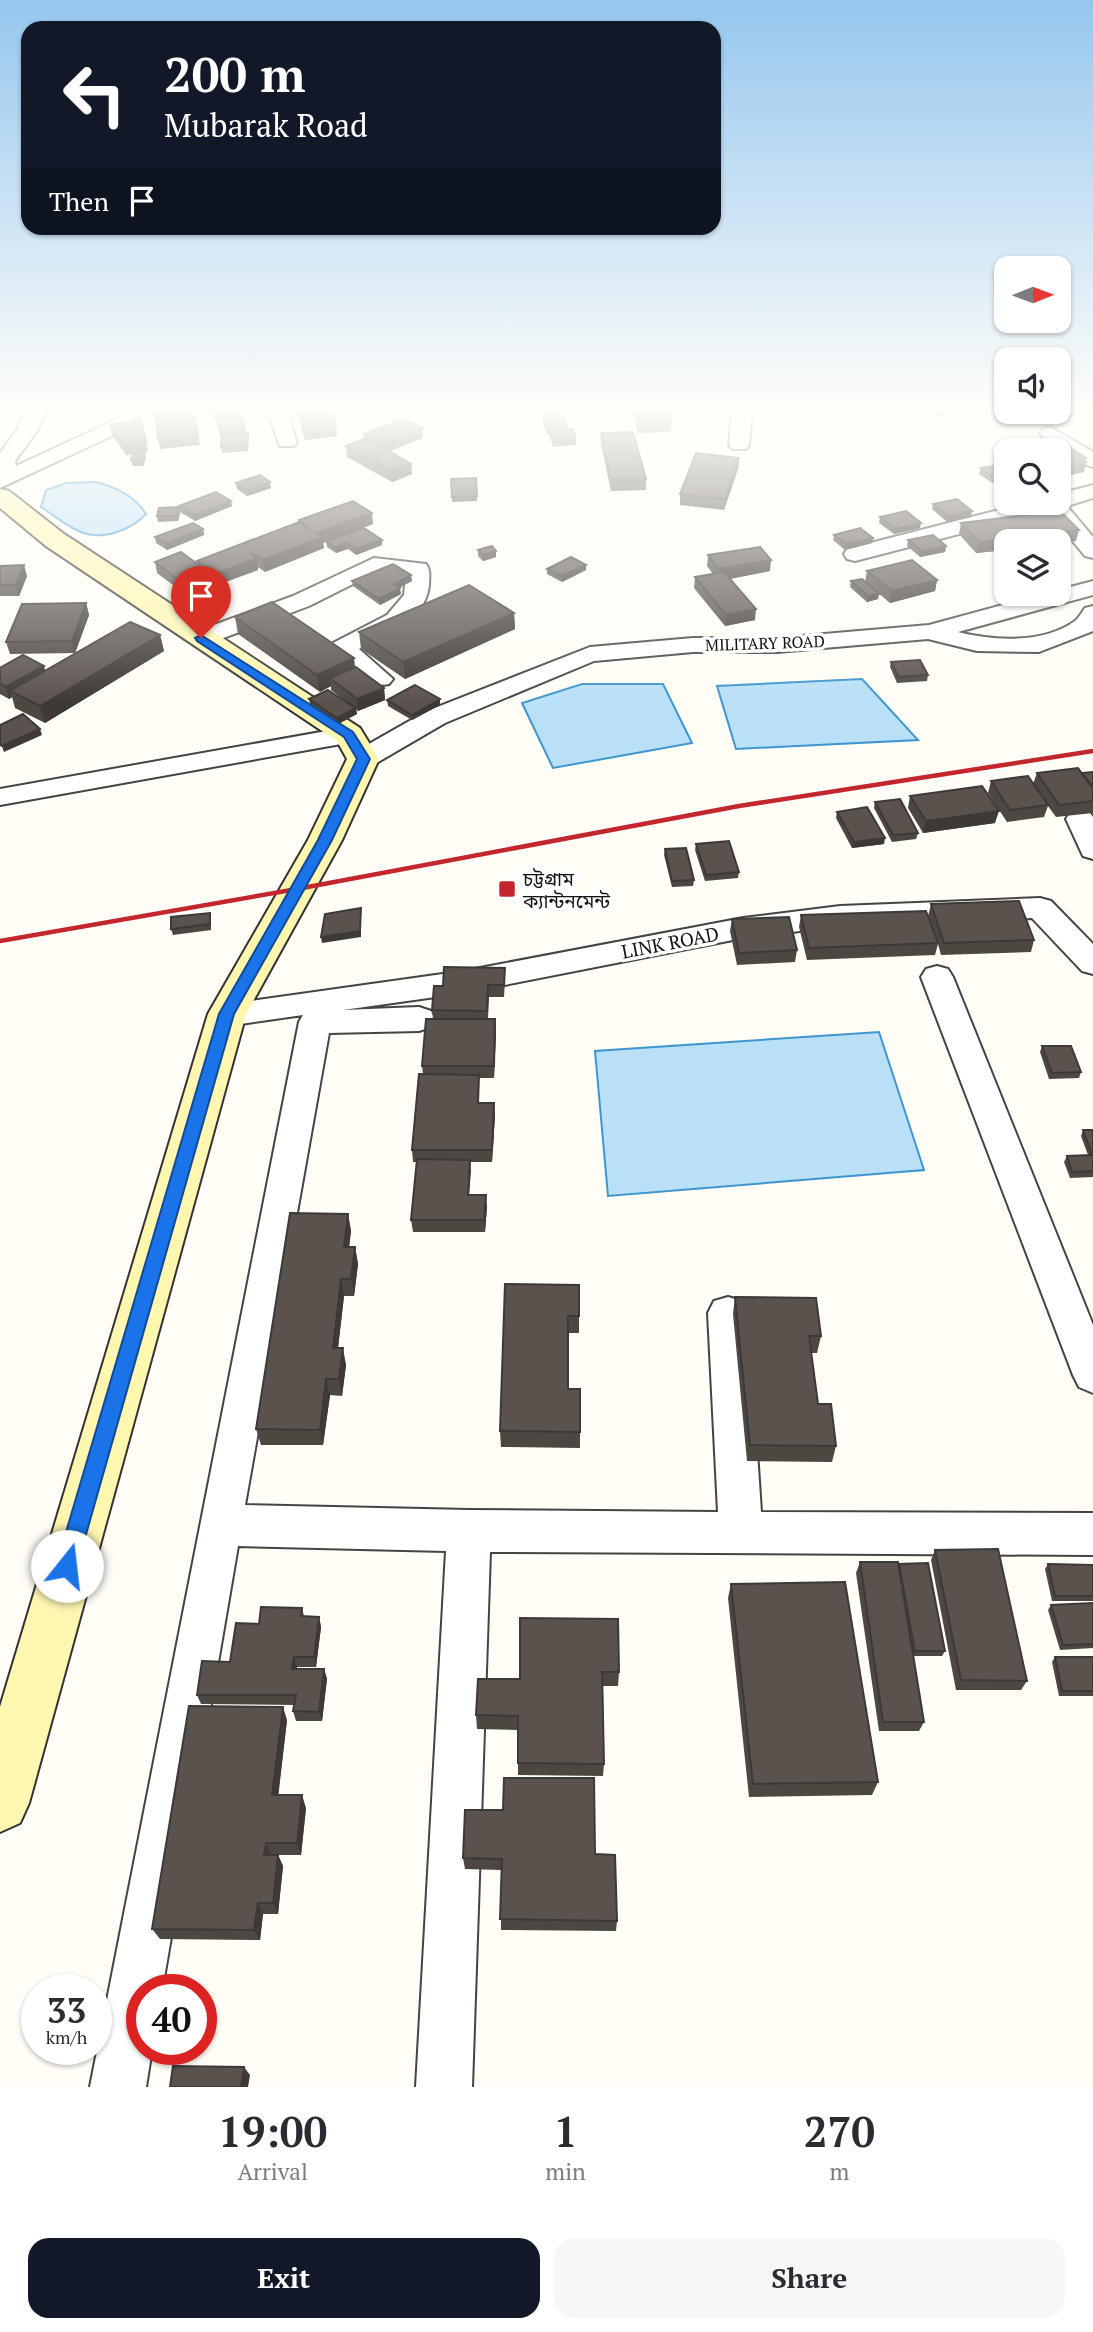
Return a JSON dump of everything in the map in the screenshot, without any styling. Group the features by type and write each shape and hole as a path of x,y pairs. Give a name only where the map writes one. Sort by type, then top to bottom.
{"street":[{"path":"0,1803 227,1014 325,840 356,747 55,540 25,508"},
{"path":"855,554 1006,515"},
{"path":"1066,515 1093,551"},
{"path":"201,638 301,601 374,565 418,569 416,596 397,620 342,648 380,679"},
{"path":"928,632 1093,588"},
{"name":"MILITARY ROAD","path":"0,797 356,747 590,654 693,645 777,646 928,632 977,644 1039,645 1087,625 1093,613"},
{"path":"1080,819 1093,850"},
{"name":"LINK ROAD","path":"227,1014 464,982 743,928 840,916 1040,908 1093,963"},
{"path":"937,977 1093,1375"},
{"path":"118,2087 315,1022 419,1019"},
{"path":"728,1313 741,1531"},
{"path":"220,1525 469,1531 1093,1534"},
{"path":"444,2087 469,1531"}],"water":[{"path":"43,508 141,508 146,514 125,529 105,535 85,534"},
{"path":"862,679 918,740 736,749 717,686"},
{"path":"582,684 663,684 692,743 553,768 522,703"},
{"path":"879,1032 924,1170 608,1196 595,1051"}],"building":[{"path":"159,508 179,508 177,516 157,516"},
{"path":"183,508 211,508 194,515"},
{"path":"332,508 365,508 372,513 317,533 323,537 263,560 249,552 257,558 215,574 197,561 299,522 311,530 299,520"},
{"path":"938,508 969,508 972,511 948,516"},
{"path":"906,511 921,523 895,529 880,517"},
{"path":"1027,515 1064,515 1079,530 994,529 994,540 979,542 961,523"},
{"path":"193,523 203,529 166,544 155,537"},
{"path":"364,528 382,540 355,549 347,543 335,548 326,541"},
{"path":"860,528 873,538 846,544 834,535"},
{"path":"933,535 946,546 922,551 908,540"},
{"path":"492,546 496,551 483,555 478,550"},
{"path":"760,547 771,560 719,569 708,555"},
{"path":"181,552 211,574 184,584 155,562"},
{"path":"571,557 586,565 562,576 547,569"},
{"path":"912,560 937,580 892,591 867,571"},
{"path":"393,564 411,575 394,584 400,588 379,599 352,581"},
{"path":"24,565 16,585 0,585 0,566"},
{"path":"724,572 756,609 726,615 695,577"},
{"path":"862,579 879,594 868,596 851,581"},
{"path":"469,585 514,613 403,662 359,632"},
{"path":"272,602 354,658 317,675 235,617"},
{"path":"86,603 72,641 6,642 22,604"},
{"path":"130,622 160,635 40,706 10,691"},
{"path":"23,655 44,666 6,687 0,684 0,668"},
{"path":"920,660 928,675 899,677 891,662"},
{"path":"356,667 384,688 357,699 330,678"},
{"path":"415,685 440,699 412,715 387,700"},
{"path":"328,690 356,708 337,718 309,699"},
{"path":"23,714 40,729 0,745 0,725"},
{"path":"1078,768 1093,789 1093,801 1059,805 1037,773"},
{"path":"1093,772 1093,787 1082,773"},
{"path":"1028,776 1048,805 1010,810 991,781"},
{"path":"982,786 999,811 926,821 910,796"},
{"path":"900,799 918,833 893,835 875,802"},
{"path":"867,807 885,838 854,842 837,812"},
{"path":"729,841 739,872 706,875 696,844"},
{"path":"686,848 694,880 672,881 665,849"},
{"path":"1019,901 1034,940 944,943 931,904"},
{"path":"361,908 360,931 321,937 325,914"},
{"path":"926,911 938,943 809,948 801,915"},
{"path":"210,913 210,924 171,929 171,917"},
{"path":"789,917 797,950 739,953 732,919"},
{"path":"444,967 505,968 504,985 488,985 487,1011 432,1010 434,986 443,986"},
{"path":"426,1019 495,1019 494,1066 422,1066"},
{"path":"1042,1046 1071,1046 1081,1072 1052,1073"},
{"path":"419,1074 479,1075 478,1103 494,1103 492,1150 412,1150"},
{"path":"1083,1130 1093,1130 1093,1171 1072,1172 1067,1156 1092,1155"},
{"path":"417,1159 470,1160 468,1195 486,1195 484,1220 411,1220"},
{"path":"290,1213 348,1214 344,1247 355,1247 351,1279 341,1279 333,1348 343,1348 339,1379 326,1379 320,1430 256,1429"},
{"path":"505,1284 579,1285 579,1316 568,1316 568,1389 580,1389 580,1432 500,1431"},
{"path":"735,1297 816,1298 821,1336 809,1336 818,1404 831,1404 836,1446 750,1445"},
{"path":"998,1549 1027,1681 961,1680 935,1550"},
{"path":"860,1562 898,1562 924,1722 883,1722"},
{"path":"928,1563 945,1651 915,1651 899,1564"},
{"path":"1048,1564 1093,1565 1093,1596 1055,1596"},
{"path":"845,1582 878,1782 753,1784 731,1584"},
{"path":"1093,1603 1093,1644 1063,1645 1051,1605"},
{"path":"261,1607 302,1608 301,1616 319,1617 314,1657 294,1657 292,1669 324,1669 319,1712 293,1711 296,1695 197,1695 202,1661 230,1662 236,1623 259,1624"},
{"path":"520,1618 618,1619 619,1672 602,1672 604,1764 518,1763 518,1716 476,1715 478,1679 520,1679"},
{"path":"1055,1657 1093,1657 1093,1691 1062,1691"},
{"path":"189,1706 283,1707 272,1795 302,1795 297,1843 266,1843 264,1855 278,1855 273,1903 258,1903 254,1930 152,1929"},
{"path":"504,1778 594,1778 595,1854 615,1855 617,1921 500,1919 502,1859 463,1858 465,1810 503,1810"},
{"path":"173,2066 244,2067 241,2087 170,2087"}],"railway":[{"path":"0,941 297,889 739,806 1093,751"}],"place":[{"name":"চট্টগ্রাম ক্যান্টনমেন্ট","path":"507,889"}],"route":[{"path":"67,1566 227,1014 325,840 363,759 349,735 201,638"}]}
